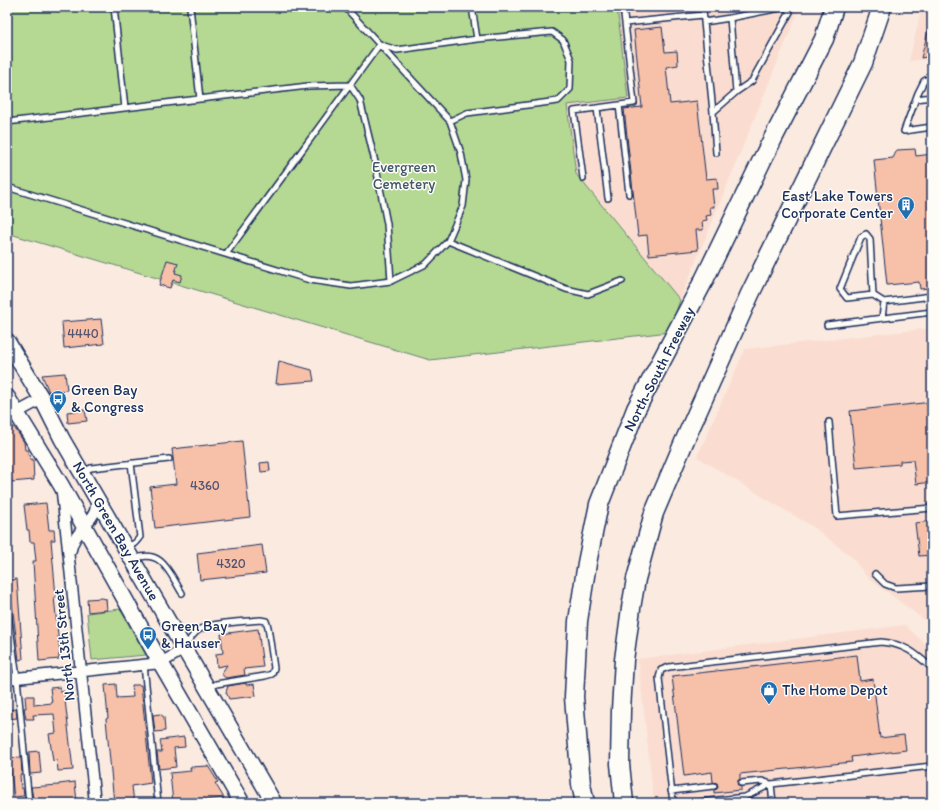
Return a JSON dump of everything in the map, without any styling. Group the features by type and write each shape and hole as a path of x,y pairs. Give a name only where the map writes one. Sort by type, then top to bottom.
{"highway":[{"name":"North-South Freeway","path":"585,803 581,784 574,697 578,621 587,563 599,504 636,408 704,280 764,156 824,39 834,7"},
{"path":"863,63 882,7"},
{"path":"624,803 620,764 620,710 624,660 636,579 654,513 750,294 800,189 863,63 893,7"},
{"path":"624,660 632,771 636,803"}],"main road":[{"name":"North Green Bay Avenue","path":"7,341 13,356 42,400 129,554 274,803"},
{"name":"North Green Bay Avenue","path":"7,397 12,413 61,485 242,803"}],"street":[{"path":"12,413 42,400"},
{"name":"North 13th Street","path":"61,485 95,803"},
{"path":"70,560 72,543 85,527 94,512 97,498"},
{"path":"12,678 161,663 184,649"}],"lane":[{"path":"114,7 125,108"},
{"path":"190,7 200,99"},
{"path":"7,188 310,280 351,286 391,281 426,264 448,241 463,206 466,180 461,152 450,121 345,7"},
{"path":"472,7 476,39"},
{"path":"583,178 574,111 634,103 623,7"},
{"path":"703,7 716,153"},
{"path":"704,22 785,7 790,12 752,81 736,92 713,112"},
{"path":"625,23 703,16"},
{"path":"730,18 736,92"},
{"path":"380,44 397,50 476,39 552,32 563,40 571,60 570,88 558,100 467,113 450,121"},
{"path":"226,254 380,44"},
{"path":"932,77 924,81 904,131 932,127"},
{"path":"7,122 308,86 350,85"},
{"path":"350,85 360,100 375,162 387,224 391,281"},
{"path":"916,99 932,97"},
{"path":"619,105 630,194"},
{"path":"597,108 608,198"},
{"path":"873,295 870,239 866,234 861,237 840,289 847,298 873,295 884,302 932,296"},
{"path":"448,241 566,289 588,294 622,281"},
{"path":"882,318 884,302"},
{"path":"827,325 932,312"},
{"path":"829,422 837,516 932,508"},
{"path":"82,472 91,468 169,459"},
{"path":"131,463 140,538 135,543 129,554 153,556 162,561 182,593"},
{"path":"875,574 885,584 896,588 932,586"},
{"path":"7,606 12,678 29,803"},
{"path":"184,649 190,638 199,630 211,626 260,620 266,621 274,668 272,674 216,684 208,690"},
{"path":"673,803 659,678 661,670 669,667 881,642 894,643 905,648 917,655 932,668"},
{"path":"144,665 158,803"},
{"path":"691,803 744,797 771,784 932,766"},
{"path":"741,783 762,781 771,784"},
{"path":"771,784 773,803"},
{"path":"671,791 714,786"}],"shaded area":[{"path":"617,7 800,7 680,300 576,174 567,105 628,98"},
{"path":"922,7 932,7 932,59 909,61"},
{"path":"932,328 932,626 866,576 852,557 813,527 697,457 745,349"},
{"path":"905,625 932,650 932,803 654,803 638,659"}],"green space":[{"name":"Evergreen Cemetery","path":"7,7 617,7 628,98 567,105 576,174 680,300 669,332 430,360 7,233"},
{"path":"120,609 146,655 92,660 87,613"}],"building":[{"path":"930,24 932,24 932,56 921,58"},
{"path":"662,27 665,52 677,51 678,65 666,67 670,104 697,101 706,179 717,178 718,189 712,189 714,207 710,207 711,215 706,216 707,220 702,221 703,230 696,230 698,250 649,255 647,235 638,236 624,109 642,107 634,30"},
{"name":"East Lake Towers Corporate Center","path":"915,149 916,156 932,154 932,280 929,281 930,288 920,289 919,282 887,285 874,160 893,158 897,150"},
{"path":"167,260 178,263 175,273 182,275 180,282 173,280 170,288 159,285"},
{"path":"101,319 104,344 64,348 62,322"},
{"path":"279,361 312,370 314,381 276,384"},
{"path":"65,373 67,390 49,392 42,375"},
{"path":"932,402 932,482 916,484 913,460 900,461 900,464 856,468 850,411"},
{"path":"85,410 87,421 68,423 67,412"},
{"path":"7,427 14,427 24,442 25,450 28,450 28,455 30,455 31,460 33,459 34,480 11,482 10,469 7,469"},
{"path":"242,441 250,517 155,528 150,487 176,484 172,449"},
{"path":"269,462 270,471 261,472 260,463"},
{"path":"46,503 49,530 54,530 55,540 51,540 56,597 54,597 60,654 59,659 39,661 33,561 36,561 34,542 30,542 29,530 27,530 24,505"},
{"path":"932,521 932,555 919,556 915,523"},
{"path":"262,545 266,573 200,580 197,553"},
{"path":"17,579 23,659 19,660 9,580"},
{"path":"87,599 106,599 107,610 88,612"},
{"path":"258,629 263,667 244,669 245,675 226,678 221,674 227,665 217,667 216,654 223,653 221,634"},
{"name":"The Home Depot","path":"857,655 860,681 873,679 880,738 904,735 906,750 851,757 852,762 740,774 740,779 737,784 741,787 741,790 714,793 714,790 717,789 718,786 717,783 713,782 712,772 684,776 672,676"},
{"path":"246,683 246,685 254,684 256,696 229,699 226,692 228,686"},
{"path":"116,684 117,698 133,697 132,685 141,685 151,783 132,786 134,803 114,803 106,719 108,718 105,685"},
{"path":"60,687 60,692 64,691 73,770 58,771 57,760 53,761 49,734 56,733 54,714 33,715 34,719 26,719 24,708 26,708 25,696 34,696 34,705 52,703 50,688"},
{"path":"16,709 17,718 8,719 7,710"},
{"path":"160,714 164,717 165,731 155,732 153,715"},
{"path":"184,737 185,747 174,748 176,767 159,769 157,752 162,752 160,740"},
{"path":"39,751 41,773 30,774 29,752"},
{"path":"21,757 21,788 23,788 24,796 14,797 9,758"},
{"path":"208,766 218,782 215,783 224,798 173,803 170,773 191,771 190,767"},
{"path":"75,782 77,803 34,803 31,787"}],"place":[{"name":"East Lake Towers Corporate Center","path":"906,220"},
{"name":"Green Bay & Congress","path":"58,414"},
{"name":"Green Bay & Hauser","path":"148,650"},
{"name":"The Home Depot","path":"769,705"}]}
